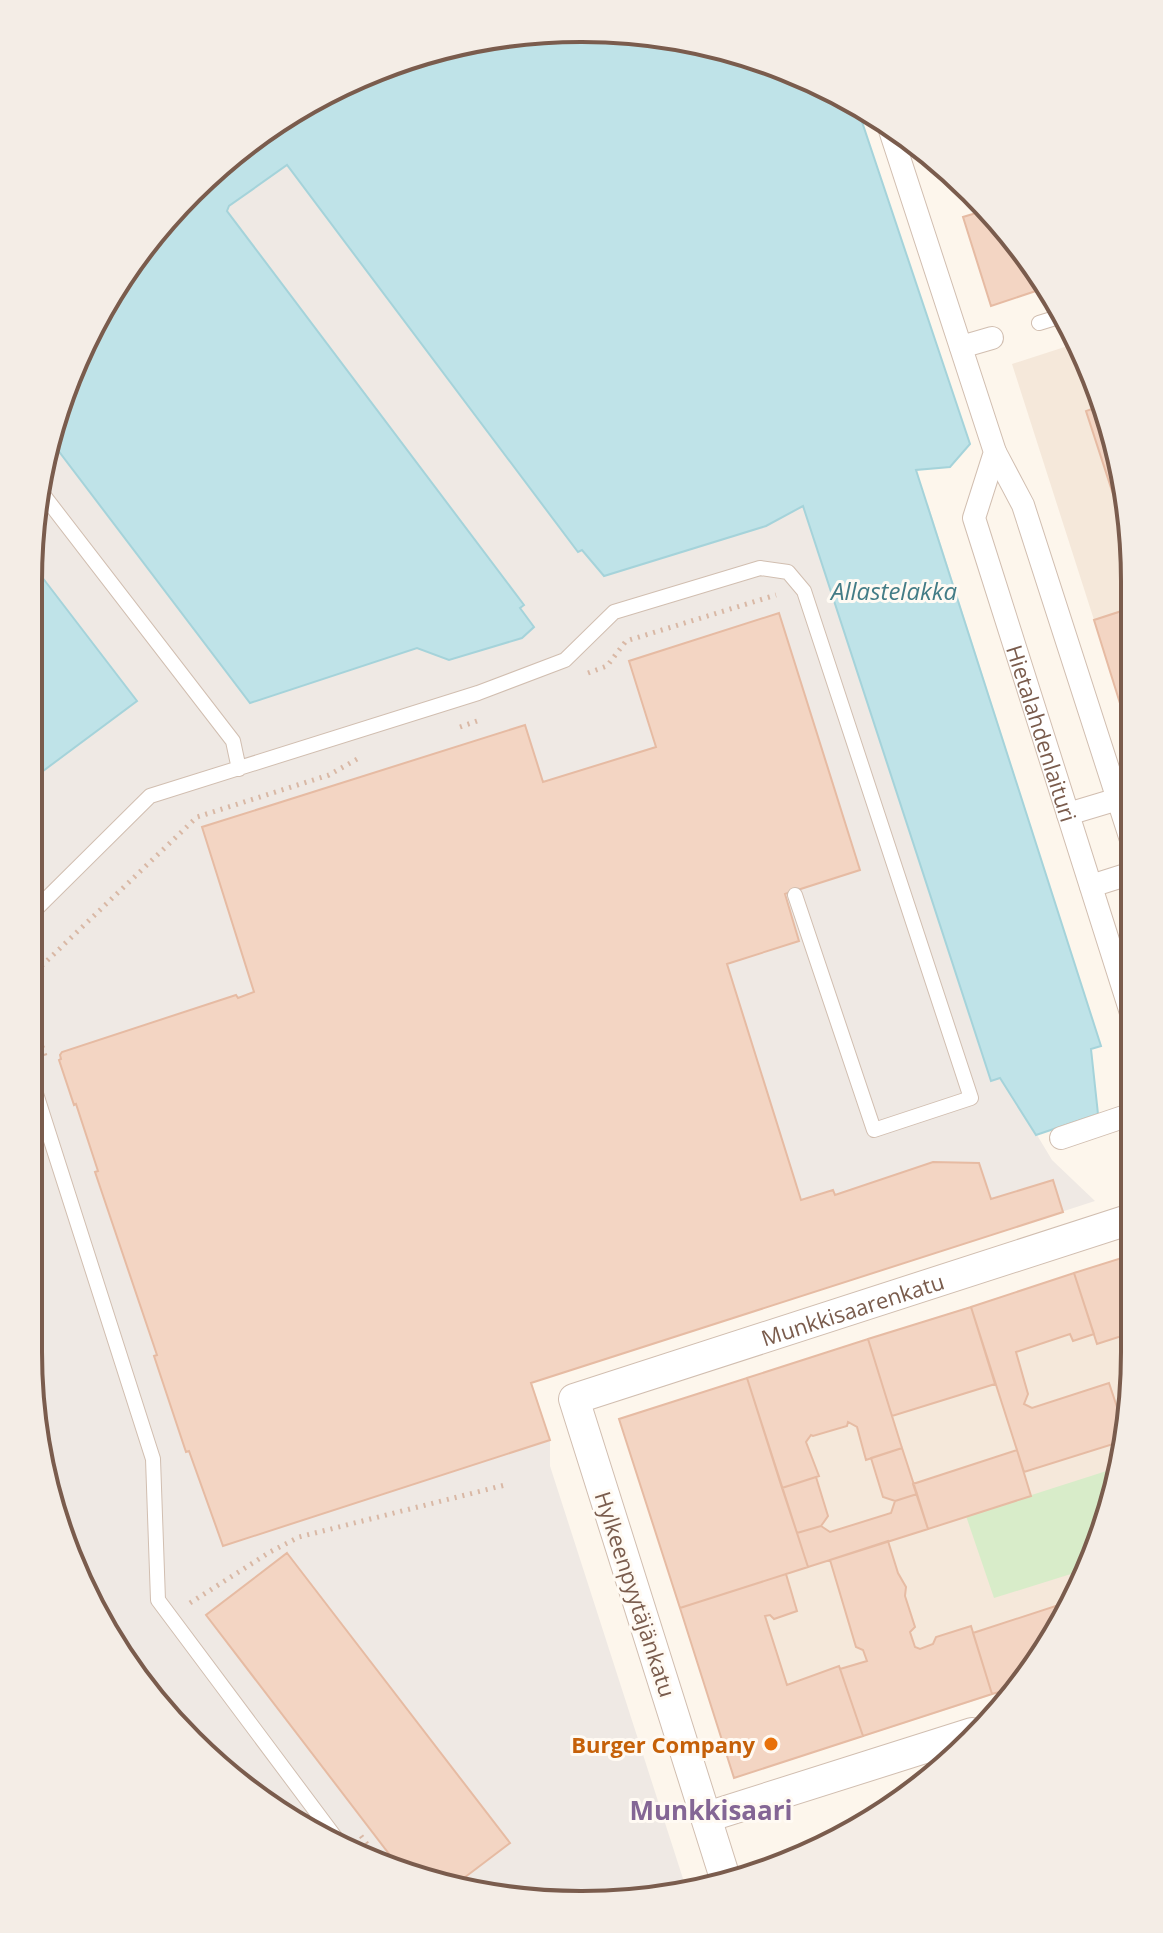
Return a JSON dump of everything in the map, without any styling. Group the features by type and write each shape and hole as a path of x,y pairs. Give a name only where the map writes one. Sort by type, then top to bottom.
{"street":[{"path":"894,142 995,452 1023,505 1121,808"},
{"path":"961,347 992,338"},
{"name":"Hietalahdenlaituri","path":"995,452 974,518 1121,981"},
{"path":"1068,814 1118,799"},
{"path":"1091,886 1121,876"},
{"path":"1061,1138 1121,1118"},
{"name":"Munkkisaarenkatu","path":"574,1399 1121,1222"},
{"name":"Hylkeenpyytäjänkatu","path":"574,1399 723,1872"},
{"path":"707,1817 958,1737"}],"lane":[{"path":"1039,323 1053,319"},
{"path":"48,501 233,741 239,769"},
{"path":"42,903 150,796 478,693 565,660 614,612 760,568 788,572 804,591 971,1098 874,1130 795,895"},
{"path":"42,1112 153,1459 158,1600 328,1827"}],"path":[{"path":"581,675 607,666 626,641 775,596 788,572"},
{"path":"447,731 476,722 489,714"},
{"path":"42,966 197,817 329,775 374,753"},
{"path":"186,1606 299,1537 505,1485"}],"shaded area":[{"path":"287,164 578,552 822,492 928,504 1101,1046 1091,1049 1098,1114 1037,1135 1052,1160 1095,1201 532,1383 550,1440 550,1466 684,1881 582,1891 476,1881 375,1850 312,1819 253,1780 226,1757 153,1680 114,1621 98,1590 83,1558 60,1491 47,1422 42,1352 42,772 136,701 42,577 47,511 58,450 250,702 418,648 524,606 227,211 229,206"},
{"path":"1067,346 1080,375 1111,476 1120,546 1121,611 1094,620 1012,364"},
{"path":"1121,1258 1120,1387 1111,1457 1103,1491 1080,1558 1065,1590 1049,1621 1010,1680 999,1693 738,1777 732,1772 619,1419"}],"green space":[{"path":"1108,1471 1092,1525 1073,1573 994,1598 966,1516"}],"water":[{"name":"Allastelakka","path":"546,43 617,43 652,47 721,60 788,83 820,98 862,121 970,444 950,467 916,470 1101,1046 1091,1049 1098,1114 1036,1135 1000,1078 991,1081 803,506 766,526 604,576 582,550 578,552 287,165 229,206 227,211 524,605 520,608 534,627 522,638 449,660 417,648 250,703 58,450 83,375 114,312 153,253 200,200 253,153 312,114 375,83 476,52"},
{"path":"42,577 137,701 42,772"}],"building":[{"path":"975,213 1010,253 1036,291 991,306 963,217"},
{"path":"1092,409 1103,442 1114,497 1086,411"},
{"path":"1121,611 1121,707 1094,620"},
{"path":"779,613 860,870 785,894 799,941 727,964 801,1200 833,1190 835,1195 933,1162 979,1163 991,1199 1053,1180 1063,1212 531,1383 550,1440 223,1546 189,1451 186,1452 154,1356 157,1355 95,1172 98,1171 59,1060 60,1055 236,995 238,998 254,992 202,827 525,725 543,782 656,747 629,661"},
{"path":"1121,1258 1121,1336 1097,1344 1074,1273"},
{"path":"1074,1273 1094,1334 1073,1341 1070,1334 1016,1352 1028,1394 1024,1404 1032,1408 1109,1383 1118,1409 1113,1444 1024,1472 971,1307"},
{"path":"971,1307 995,1384 892,1416 868,1339"},
{"path":"868,1339 902,1448 866,1460 857,1427 848,1422 847,1426 811,1435 806,1442 819,1476 782,1488 747,1378"},
{"path":"747,1378 808,1567 680,1608 619,1419"},
{"path":"902,1448 917,1494 895,1501 883,1497 871,1458"},
{"path":"1017,1450 1031,1496 928,1529 913,1484"},
{"path":"816,1477 828,1516 821,1526 797,1533 782,1488"},
{"path":"917,1494 928,1529 808,1567 797,1533 821,1526 830,1532 891,1513 895,1501"},
{"path":"888,1541 906,1587 905,1596 915,1627 910,1632 915,1647 920,1649 933,1644 936,1637 971,1626 992,1694 863,1736 840,1669 867,1661 863,1650 856,1647 830,1560"},
{"path":"287,1553 510,1843 464,1878 390,1856 206,1615"},
{"path":"786,1574 797,1611 774,1619 770,1615 765,1616 787,1685 839,1666 863,1736 734,1778 680,1608"},
{"path":"1057,1606 1030,1651 1000,1692 992,1694 973,1633"}],"place":[{"name":"Burger Company","path":"771,1744"}],"district":[{"name":"Munkkisaari","path":"711,1810"}]}
